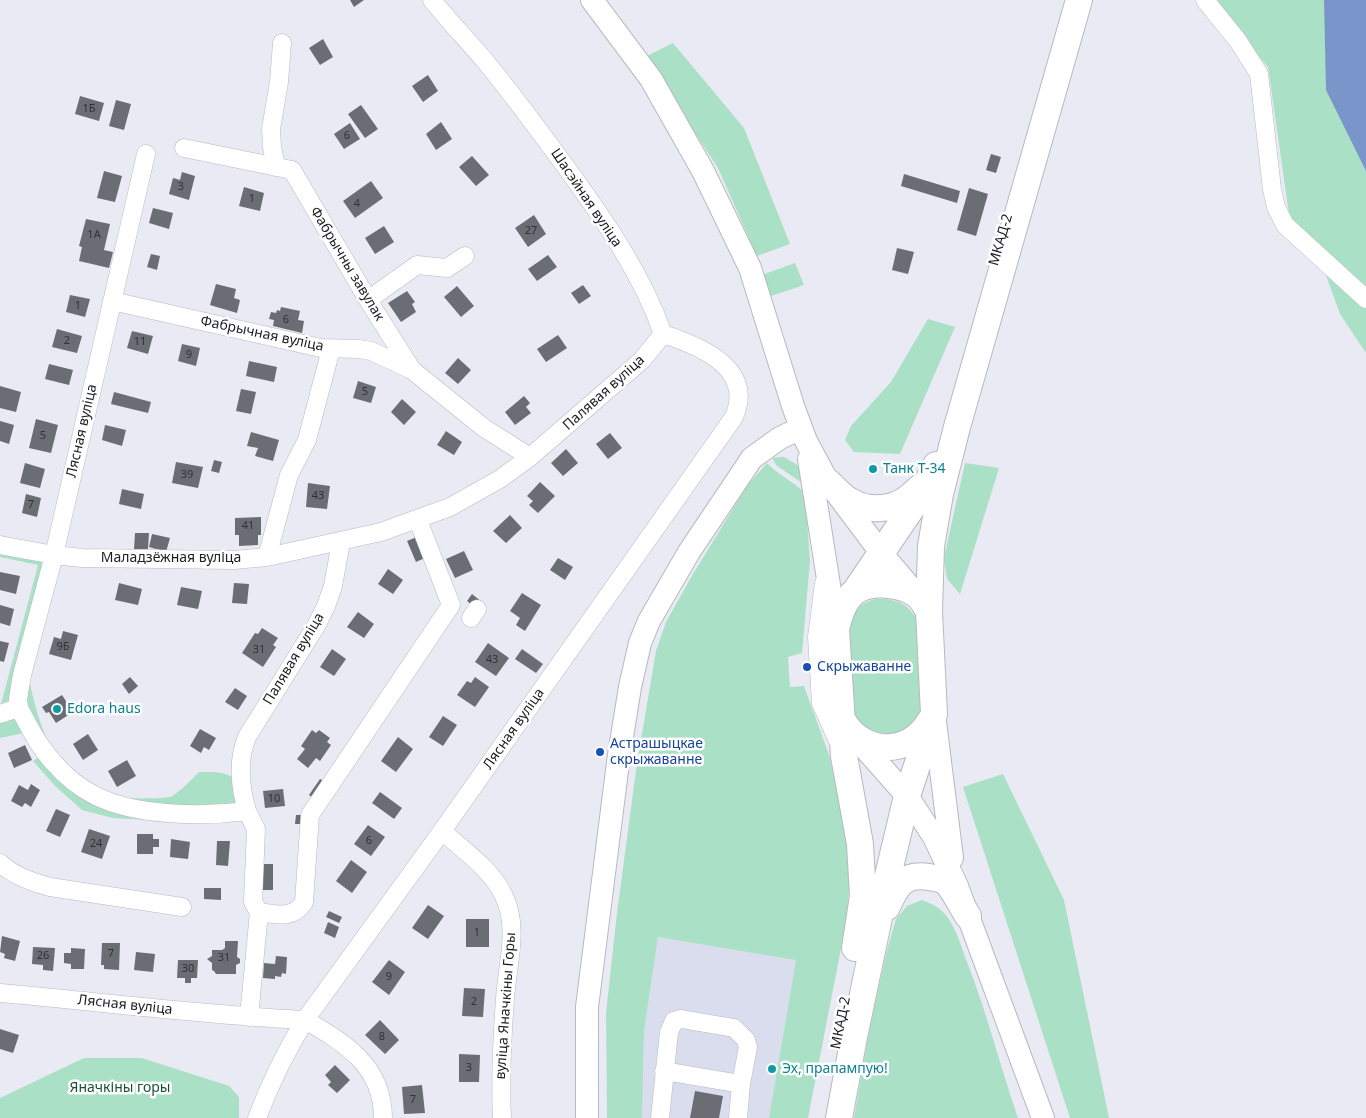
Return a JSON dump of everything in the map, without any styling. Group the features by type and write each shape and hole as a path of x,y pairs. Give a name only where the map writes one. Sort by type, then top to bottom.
{"highway":[{"name":"МКАД-2","path":"836,629 840,614 882,554 930,479 944,441 1068,0"},
{"path":"839,1118 866,936 907,796 934,714 922,603 940,494 957,428 1079,0"},
{"path":"828,482 852,503 867,508 885,508 903,502 930,479"},
{"path":"856,590 887,584 900,587 922,603"},
{"path":"836,629 845,735 860,844 866,936"},
{"path":"845,735 868,744 888,748 908,744 924,732 934,714"},
{"path":"866,936 898,885 907,878 923,876 947,883 968,916"},
{"name":"МКАД-2","path":"823,1118 866,936"}],"main road":[{"path":"592,0 651,79 703,171 750,268 805,443 836,629"},
{"path":"587,1118 587,1007 619,755 630,687 640,643 649,621 694,544 752,458 767,447 805,443"},
{"path":"767,447 785,446 802,453 805,443"},
{"path":"805,443 828,482 882,554 922,603"},
{"path":"934,714 949,840 957,886"},
{"path":"845,735 907,796 934,837 957,886 1043,1118"}],"street":[{"name":"Шасэйная вуліца","path":"432,0 484,60 534,123 605,221 634,270 664,334"},
{"path":"1205,0 1238,41 1259,74 1272,189 1276,207 1285,226 1366,298"},
{"path":"276,167 270,129 279,82 282,43"},
{"name":"Фабрычны завулак","path":"184,148 292,170 368,300 412,370"},
{"name":"Лясная вуліца","path":"19,708 18,699 22,675 54,555 146,154"},
{"path":"368,300 417,265 447,268 465,256"},
{"name":"Фабрычная вуліца","path":"112,301 331,349 371,351 412,370 484,428 530,457"},
{"name":"Лясная вуліца","path":"0,993 249,1017 305,1020 442,831 734,417 739,402 738,386 726,367 701,348 664,334"},
{"name":"Палявая вуліца","path":"247,811 242,786 241,759 243,747 247,737 316,626 326,606 336,573 340,542 381,532 418,520 450,507 500,479 530,457 642,360 664,334"},
{"path":"268,558 289,475 307,440 331,349"},
{"path":"259,912 289,915 300,909 304,902 310,815 452,605 418,520"},
{"name":"Маладзёжная вуліца","path":"0,545 82,558 209,560 268,558 340,542"},
{"path":"826,563 817,637 821,703 845,735"},
{"path":"0,714 19,708 37,741 54,763 72,780 96,796 122,806 153,810 197,814 223,814 247,811 256,829 253,902 259,912 249,1017"},
{"name":"вуліца Яначкіны Горы","path":"442,831 496,883 508,905 511,918 512,932 505,997 501,1063 502,1118"},
{"path":"0,863 32,882 50,887 182,907"},
{"path":"660,1118 670,1032 674,1021 681,1019 734,1028 746,1040 748,1047 741,1084 738,1118"},
{"path":"257,1118 278,1070 305,1020 348,1047 365,1064 375,1080 380,1094 383,1118"},
{"path":"664,1071 741,1084"}],"shaded area":[{"path":"658,937 796,959 769,1118 642,1118 644,1031"}],"green space":[{"path":"1211,0 1366,0 1366,353 1340,314 1315,245 1290,221 1268,67"},
{"path":"673,43 744,128 790,244 757,256 718,168 645,57"},
{"path":"795,263 804,285 771,296 762,275"},
{"path":"928,319 955,327 900,454 854,452 845,440 851,426 891,382"},
{"path":"784,457 799,466 804,484 777,466 772,458"},
{"path":"767,463 805,493 810,561 802,653 788,657 790,687 804,686 829,755 847,833 850,879 846,923 808,1118 769,1118 796,960 658,937 644,1031 642,1118 607,1118 606,1013 637,763 656,651 666,622 693,574 747,486"},
{"path":"965,463 999,468 960,594 947,579 944,558"},
{"path":"0,549 46,562 10,700 1,704 38,565 0,557"},
{"path":"876,599 899,602 906,606 916,617 925,709 915,731 876,739 853,715 848,635 851,622 859,607"},
{"path":"28,673 39,718 53,751 62,763 103,793 78,779 58,762 40,738 31,722 26,707 25,691"},
{"path":"7,718 17,719 86,795 228,819 202,823 113,818 82,810 55,786 33,761 39,757 24,733 0,738 0,720"},
{"path":"199,772 206,772 231,776 238,785 240,797 235,807 179,808 152,806 114,797 170,797 181,790"},
{"path":"1003,774 1064,900 1109,1118 1070,1118 963,787"},
{"path":"922,900 943,912 955,931 981,1001 1018,1118 854,1118 869,1032 887,950 896,919 907,906"},
{"name":"Яначкіны горы","path":"84,1058 142,1058 229,1086 239,1097 239,1118 0,1118 0,1098"}],"water":[{"path":"1324,0 1366,0 1366,171 1326,90"}],"building":[{"path":"350,0 364,0 354,7"},
{"path":"323,39 333,57 320,65 309,48"},
{"path":"428,75 438,91 423,102 412,86"},
{"path":"80,96 104,103 99,121 75,114"},
{"path":"116,100 131,104 124,130 109,126"},
{"path":"361,105 378,129 365,138 348,114"},
{"path":"441,122 452,139 436,150 426,134"},
{"path":"350,123 360,139 344,149 334,134"},
{"path":"991,154 1001,157 996,173 986,170"},
{"path":"472,156 489,175 476,186 459,167"},
{"path":"104,171 122,176 115,202 97,198"},
{"path":"182,172 195,176 189,200 169,194 173,178 180,180"},
{"path":"904,174 960,191 957,203 901,186"},
{"path":"371,181 383,198 355,218 343,201"},
{"path":"244,187 264,193 260,211 239,206"},
{"path":"969,188 988,194 976,236 957,230"},
{"path":"153,208 173,213 169,229 149,223"},
{"path":"534,215 546,234 528,247 515,228"},
{"path":"86,219 110,224 104,250 113,252 109,268 79,261 82,247 79,246"},
{"path":"384,226 394,242 375,254 365,238"},
{"path":"897,248 914,252 908,274 892,270"},
{"path":"151,254 160,256 157,270 147,267"},
{"path":"548,255 557,267 537,281 528,269"},
{"path":"216,284 236,289 234,298 240,300 237,313 210,305"},
{"path":"583,285 591,296 579,304 571,293"},
{"path":"457,286 474,306 461,317 444,297"},
{"path":"407,291 415,302 412,304 416,312 401,322 388,303"},
{"path":"70,295 90,299 85,317 66,312"},
{"path":"281,307 300,311 298,320 304,321 302,333 273,326 274,320 269,319 271,312 276,313 277,310 280,311"},
{"path":"57,329 82,336 77,353 52,347"},
{"path":"132,331 153,336 148,354 127,348"},
{"path":"558,335 567,348 546,362 537,349"},
{"path":"182,344 200,348 196,366 178,361"},
{"path":"458,358 471,370 458,384 445,373"},
{"path":"249,361 277,367 274,382 246,376"},
{"path":"49,364 73,370 69,385 45,379"},
{"path":"358,381 376,387 371,403 353,398"},
{"path":"0,386 21,392 16,412 0,408"},
{"path":"241,389 256,392 251,414 236,411"},
{"path":"114,392 151,402 148,413 111,404"},
{"path":"524,396 530,403 526,407 531,413 515,425 505,412"},
{"path":"402,399 416,412 404,425 391,412"},
{"path":"36,419 58,425 51,453 29,448"},
{"path":"0,421 14,425 9,444 0,441"},
{"path":"105,425 126,430 122,446 102,440"},
{"path":"446,431 462,442 454,455 437,445"},
{"path":"251,432 279,440 273,461 255,456 258,448 247,446"},
{"path":"610,433 622,448 608,459 596,444"},
{"path":"566,449 578,463 563,476 551,463"},
{"path":"214,460 222,462 219,473 211,471"},
{"path":"176,462 203,467 198,488 172,483"},
{"path":"25,463 45,469 40,488 20,483"},
{"path":"540,482 555,496 538,513 529,505 533,501 527,496"},
{"path":"308,483 330,486 327,509 306,507"},
{"path":"122,489 144,494 141,509 119,504"},
{"path":"26,494 41,498 37,517 22,513"},
{"path":"510,515 522,528 506,543 493,531"},
{"path":"261,517 261,535 258,535 258,545 239,546 239,535 235,535 235,518"},
{"path":"135,533 149,533 148,549 134,549"},
{"path":"152,534 170,538 166,552 149,547"},
{"path":"419,536 427,557 416,562 407,541"},
{"path":"464,551 473,570 455,578 446,559"},
{"path":"558,558 573,567 565,580 550,570"},
{"path":"388,569 403,580 393,594 378,584"},
{"path":"0,572 20,576 16,594 0,590"},
{"path":"119,583 142,589 138,605 115,600"},
{"path":"234,583 249,584 247,604 232,603"},
{"path":"181,587 202,591 198,609 177,605"},
{"path":"522,593 541,605 525,631 516,625 520,618 510,611"},
{"path":"472,594 482,602 477,609 467,601"},
{"path":"0,605 14,609 10,626 0,623"},
{"path":"358,612 374,624 364,638 347,627"},
{"path":"262,628 278,638 273,645 276,647 263,667 242,653 255,633 258,634"},
{"path":"63,631 78,635 71,660 49,654 54,637 61,639"},
{"path":"0,641 9,643 4,662 0,661"},
{"path":"488,643 509,658 496,676 475,662"},
{"path":"332,649 346,659 334,676 320,667"},
{"path":"522,649 543,664 536,673 515,659"},
{"path":"130,677 138,686 129,694 122,684"},
{"path":"475,677 489,687 475,707 457,695 467,681 471,683"},
{"path":"235,688 247,696 238,710 225,702"},
{"name":"Edora haus","path":"62,695 73,712 56,723 49,712 46,713 42,707"},
{"path":"443,716 457,725 443,746 429,737"},
{"path":"200,729 216,738 209,750 204,747 201,753 190,746"},
{"path":"312,730 316,733 319,730 330,738 327,742 331,745 320,761 316,758 308,768 297,759 305,749 301,746"},
{"path":"88,734 98,750 83,760 73,744"},
{"path":"398,737 413,749 396,772 381,761"},
{"path":"25,745 32,760 14,768 8,753"},
{"path":"127,760 136,776 117,787 108,771"},
{"path":"320,779 327,783 316,800 309,795"},
{"path":"31,784 40,790 31,807 25,803 22,807 11,801 19,785 28,790"},
{"path":"283,789 285,806 265,808 263,791"},
{"path":"380,792 402,808 394,819 372,803"},
{"path":"56,809 70,815 60,837 46,831"},
{"path":"296,815 306,815 306,824 295,824"},
{"path":"368,825 385,837 371,856 354,844"},
{"path":"89,829 110,836 102,859 81,852"},
{"path":"137,834 153,834 153,839 159,839 159,847 153,847 153,854 137,854"},
{"path":"171,839 190,842 188,859 170,857"},
{"path":"217,841 230,841 228,866 216,865"},
{"path":"351,860 367,872 352,893 336,881"},
{"path":"261,864 273,864 273,890 261,890"},
{"path":"204,888 221,888 221,900 204,899"},
{"path":"428,905 444,916 428,939 412,928"},
{"path":"329,911 342,917 339,923 326,917"},
{"path":"466,919 489,919 489,947 466,947"},
{"path":"328,922 339,927 335,938 324,933"},
{"path":"2,936 20,941 15,961 4,958 5,954 0,952"},
{"path":"225,941 238,941 237,957 240,959 240,963 236,965 236,974 216,974 212,970 212,963 207,959 212,956 212,950 222,950 225,948"},
{"path":"102,943 120,943 119,970 104,969 104,965 101,965"},
{"path":"33,947 55,948 53,971 43,970 43,965 32,964"},
{"path":"71,948 85,949 84,969 71,969 71,964 64,963 64,953 71,953"},
{"path":"136,952 155,954 153,972 134,970"},
{"path":"276,956 287,957 286,974 282,973 281,977 275,976 275,979 263,978 264,963 275,964"},
{"path":"178,960 198,960 197,978 191,978 191,983 185,983 185,978 177,978"},
{"path":"389,960 405,972 389,995 372,982"},
{"path":"464,988 485,989 483,1017 462,1016"},
{"path":"380,1020 399,1040 385,1054 365,1035"},
{"path":"0,1029 19,1035 13,1053 0,1049"},
{"path":"459,1054 480,1055 479,1082 459,1082"},
{"path":"335,1065 350,1080 337,1093 328,1085 331,1082 325,1075"},
{"path":"422,1085 425,1113 404,1114 402,1087"},
{"path":"695,1091 723,1096 719,1118 690,1118"}],"place":[{"name":"Танк Т-34","path":"873,469"},
{"name":"Скрыжаванне","path":"807,667"},
{"name":"Edora haus","path":"57,709"},
{"name":"Астрашыцкае скрыжаванне","path":"600,752"},
{"name":"Эх, прапампую!","path":"772,1069"}]}
